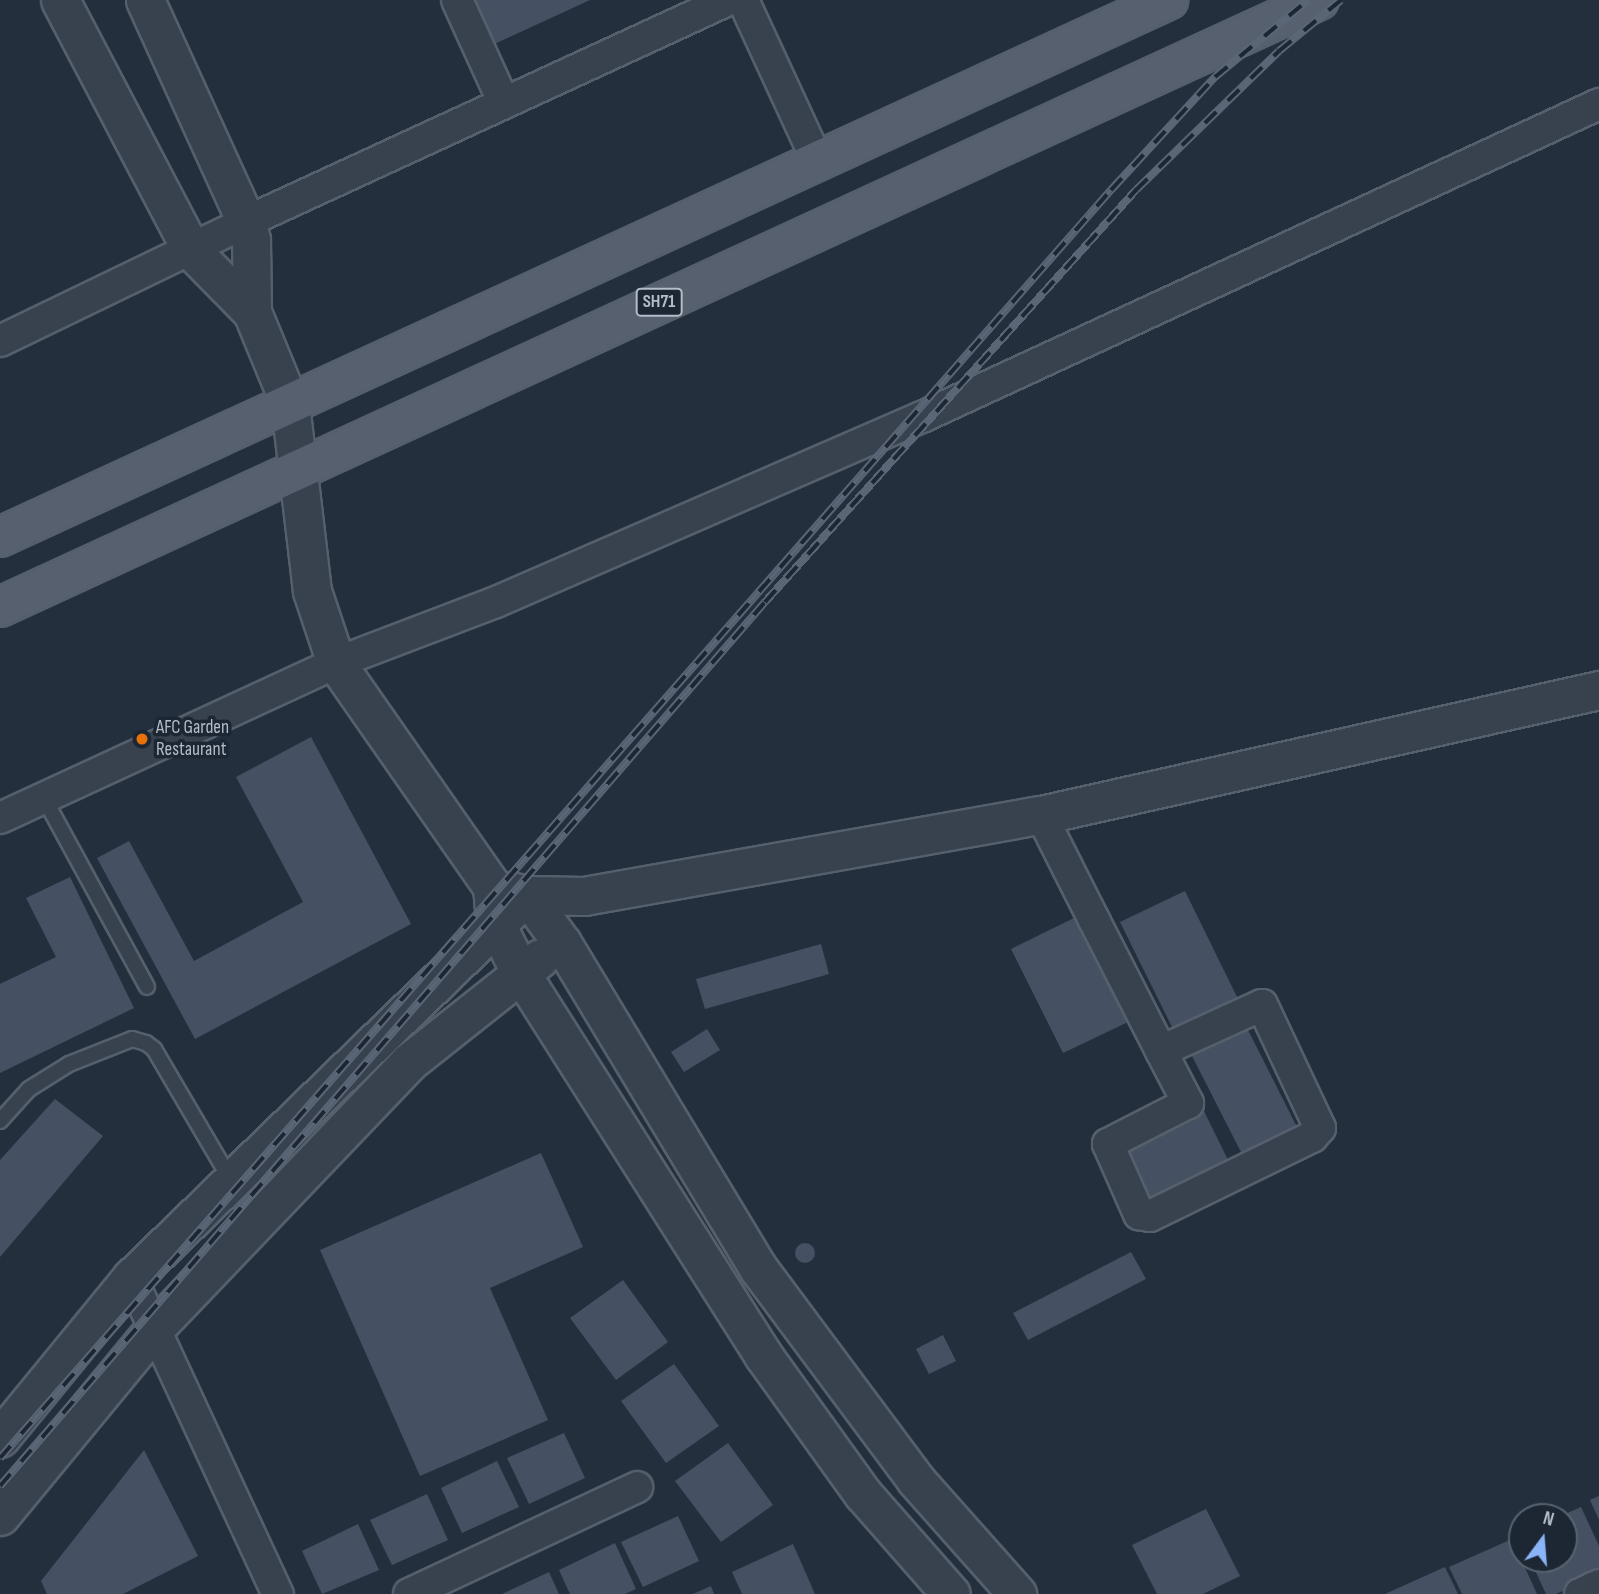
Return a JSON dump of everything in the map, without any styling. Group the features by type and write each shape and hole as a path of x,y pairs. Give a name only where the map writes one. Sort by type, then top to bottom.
{"main road":[{"path":"0,537 1168,0"},
{"name":"SH71","path":"0,607 299,466 1319,0"}],"street":[{"path":"60,0 191,250 252,312"},
{"path":"145,0 246,222 251,240 252,312 290,404 312,591 336,663 494,904 520,972 763,1355 863,1494 951,1594"},
{"path":"457,0 504,103"},
{"path":"0,341 246,222 728,0"},
{"path":"743,0 818,162"},
{"path":"0,818 336,663 496,602 922,417 1599,104"},
{"path":"0,1438 131,1278 231,1180 494,904 527,895 584,897 1041,815 1599,690"},
{"path":"1041,815 1161,1051 1188,1103 1107,1148 1139,1214 1150,1216 1317,1132 1318,1122 1262,1005 1161,1051"},
{"path":"527,895 562,943 758,1268 903,1463 1017,1594"},
{"path":"0,1516 154,1329 409,1062 520,972 562,943 584,897"},
{"path":"131,1278 278,1594"},
{"path":"863,1494 903,1463"},
{"path":"409,1594 637,1487"},
{"path":"1580,1594 1599,1585"}],"lane":[{"path":"44,798 147,987"},
{"path":"0,1121 29,1089 68,1065 132,1039 154,1049 231,1180"}],"building":[{"path":"467,0 590,0 488,47"},
{"path":"311,737 411,924 195,1039 97,858 129,841 194,961 303,902 236,777"},
{"path":"70,877 134,1008 0,1073 0,984 56,957 26,898"},
{"path":"1185,891 1238,999 1174,1031 1120,922"},
{"path":"1076,917 1128,1022 1063,1053 1011,949"},
{"path":"821,944 829,974 705,1009 696,979"},
{"path":"1246,1026 1299,1131 1244,1158 1191,1054"},
{"path":"707,1029 720,1050 684,1072 671,1052"},
{"path":"55,1099 103,1136 0,1257 0,1160"},
{"path":"1201,1105 1229,1162 1140,1206 1112,1148"},
{"path":"541,1153 583,1247 490,1288 548,1420 420,1476 320,1250"},
{"path":"805,1243 812,1246 815,1253 812,1260 805,1263 798,1260 795,1253 798,1246"},
{"path":"1131,1252 1146,1279 1028,1340 1013,1313"},
{"path":"623,1280 668,1342 616,1380 570,1318"},
{"path":"943,1335 956,1361 929,1374 916,1349"},
{"path":"674,1364 719,1426 666,1463 621,1401"},
{"path":"564,1433 585,1478 529,1504 507,1458"},
{"path":"728,1443 773,1505 721,1542 675,1481"},
{"path":"144,1450 198,1556 123,1594 47,1594 41,1581"},
{"path":"497,1461 519,1507 462,1533 441,1488"},
{"path":"427,1494 448,1540 392,1565 370,1520"},
{"path":"1599,1496 1599,1520 1590,1500"},
{"path":"1581,1507 1599,1546 1599,1575 1556,1594 1546,1594 1536,1573 1578,1573 1578,1508"},
{"path":"1206,1509 1240,1576 1203,1594 1157,1594 1132,1545"},
{"path":"678,1516 699,1561 643,1587 621,1542"},
{"path":"358,1524 379,1570 322,1594 302,1551"},
{"path":"1508,1541 1508,1573 1527,1573 1537,1594 1462,1594 1449,1567"},
{"path":"615,1543 636,1589 625,1594 570,1594 559,1570"},
{"path":"793,1544 815,1594 742,1594 732,1572"},
{"path":"1445,1567 1458,1594 1385,1594"},
{"path":"549,1572 559,1594 502,1594"},
{"path":"711,1586 714,1594 693,1594"}],"railway":[{"path":"0,1458 1111,190 1215,77 1308,0"},
{"path":"0,1486 765,602 1136,190 1279,51 1341,0"}],"place":[{"name":"AFC Garden Restaurant","path":"142,739"}]}
